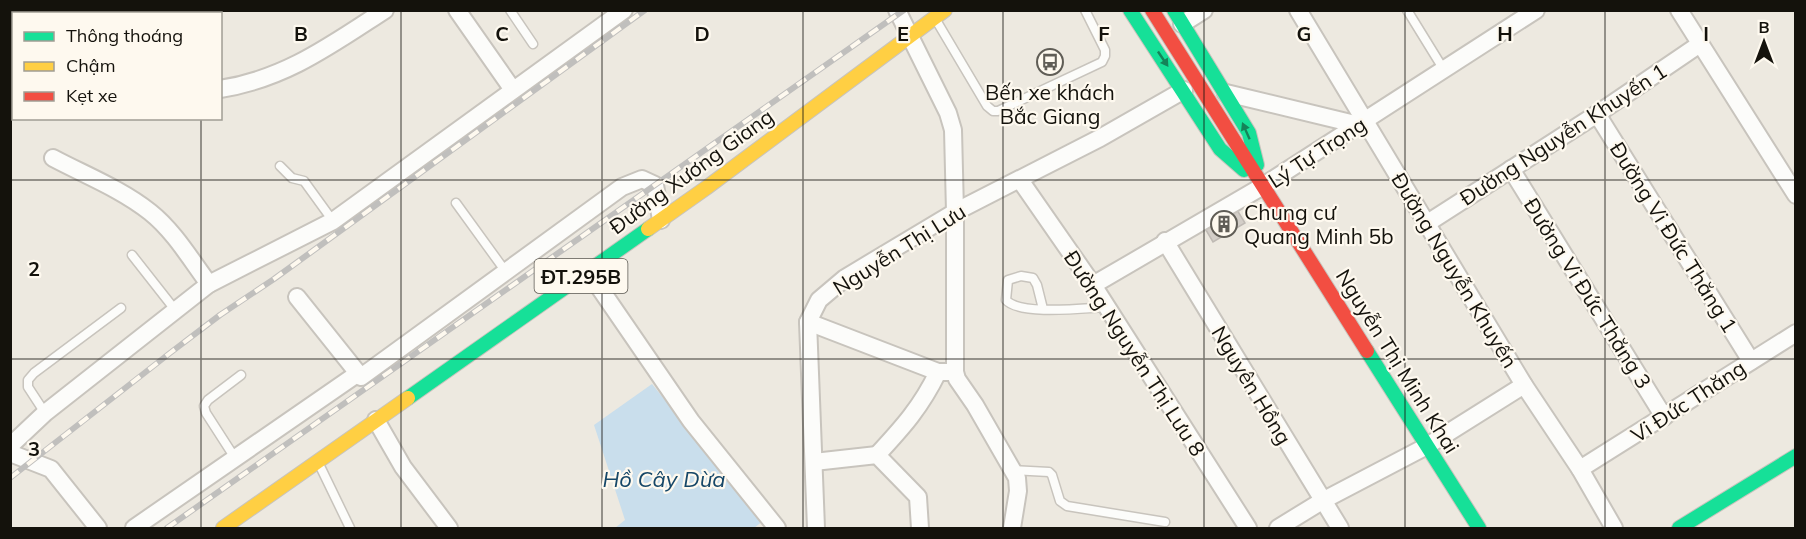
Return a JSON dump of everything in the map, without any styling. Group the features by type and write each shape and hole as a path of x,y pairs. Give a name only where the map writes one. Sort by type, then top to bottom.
{"main road":[{"path":"1130,10 1184,90 1220,149 1263,186"},
{"name":"Nguyễn Thị Minh Khai","path":"1152,10 1479,528"},
{"name":"Đường Xương Giang","path":"223,528 661,220 940,14"},
{"path":"1178,17 1226,93 1248,133 1263,186"},
{"path":"1679,528 1796,456"}],"street":[{"path":"93,12 106,10"},
{"path":"222,89 246,85 301,63 385,10"},
{"path":"457,10 513,90"},
{"path":"10,446 45,413 209,284 333,221 624,10"},
{"path":"897,10 951,121 955,212 955,372 1018,484 1012,528"},
{"path":"1178,17 1204,10"},
{"name":"Đường Nguyễn Khuyến","path":"1298,10 1362,123 1524,385 1580,469 1614,528"},
{"name":"Lý Tự Trọng","path":"1093,285 1263,186 1536,10"},
{"path":"1679,10 1796,195"},
{"name":"Đường Nguyễn Khuyến 1","path":"1426,224 1597,114 1700,44"},
{"name":"Nguyễn Thị Lưu","path":"808,322 819,300 845,278 955,212 1100,138 1184,90"},
{"path":"1226,93 1362,123"},
{"name":"Đường Vi Đức Thăng 1","path":"1597,114 1751,361"},
{"path":"53,158 131,199 152,214 171,234 209,284"},
{"name":"Đường Vi Đức Thăng 3","path":"1511,169 1664,417"},
{"path":"297,297 361,377 622,187 642,179 655,185 661,220"},
{"name":"Đường Nguyễn Thị Lưu 8","path":"1020,180 1093,285 1248,528"},
{"name":"Nguyên Hồng","path":"1165,241 1340,528"},
{"path":"588,271 691,421 777,528"},
{"path":"816,528 808,322 938,372 955,372"},
{"name":"Vi Đức Thăng","path":"1580,469 1796,333"},
{"path":"814,462 877,456 912,417 927,395 938,372"},
{"path":"134,528 357,374"},
{"path":"1278,528 1322,501 1427,446 1524,385"},
{"path":"376,420 403,467 449,528"},
{"path":"10,453 51,469 98,528"},
{"path":"877,456 918,497 920,528"}],"lane":[{"path":"510,10 533,44"},
{"path":"940,14 987,106 993,111 998,111 1102,62 1105,50 1085,10"},
{"path":"1407,10 1444,70"},
{"path":"280,166 292,178 304,181 333,221"},
{"path":"456,203 506,272"},
{"path":"132,255 176,311"},
{"path":"1043,309 1033,278 1021,276 1008,280 1006,294 1008,303 1016,307 1043,309 1107,307"},
{"path":"45,413 28,387 28,380 34,373 121,308"},
{"path":"235,458 206,413 204,406 208,400 241,375"},
{"path":"318,460 350,528"},
{"path":"1012,470 1049,472 1060,501 1067,506 1165,522"}],"water":[{"name":"Hồ Cây Dừa","path":"652,384 763,521 754,528 615,528 625,520 594,425"}],"building":[{"name":"Chung cư Quang Minh 5b","path":"1234,205 1245,223 1213,242 1203,225"}],"railway":[{"path":"10,478 220,315 274,279 645,10"},
{"path":"167,528 904,10"}],"traffic: fast":[{"path":"1130,10 1220,149 1244,170"},
{"path":"1174,10 1249,133 1257,165"},
{"path":"408,398 648,229"},
{"path":"1367,351 1479,528"},
{"path":"1679,528 1796,456"}],"traffic: slow":[{"path":"648,229 945,10"},
{"path":"223,528 408,398"}],"traffic: jam":[{"path":"1152,10 1367,351"}],"place":[{"name":"Bến xe khách Bắc Giang","path":"1050,62"},
{"name":"Chung cư Quang Minh 5b","path":"1224,224"}]}
